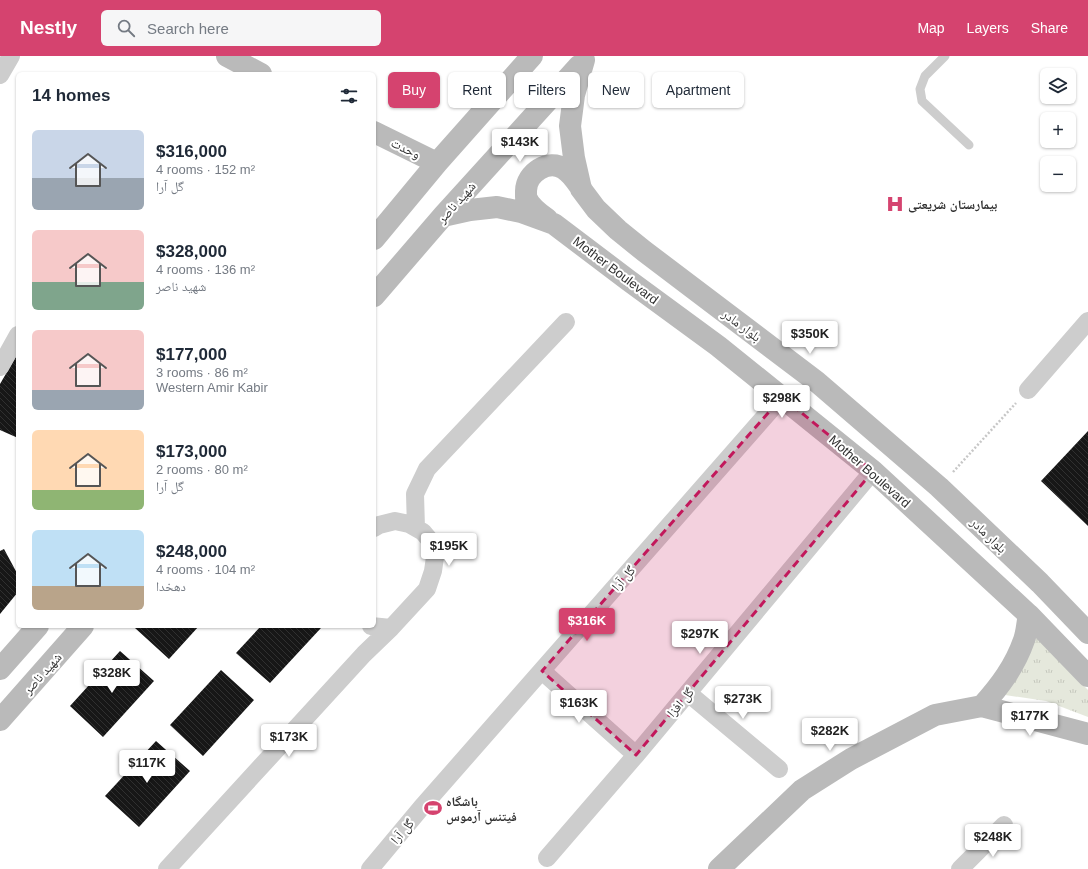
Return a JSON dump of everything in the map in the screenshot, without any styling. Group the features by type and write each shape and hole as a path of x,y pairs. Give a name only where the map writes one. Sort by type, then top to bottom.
{"main road":[{"path":"227,56 257,72"},
{"path":"376,238 437,164 532,56"},
{"name":"بلوار مادر","path":"586,58 574,95 570,126 574,158 581,189 596,208 618,230 650,256 817,382 939,487 1040,583 1088,633"},
{"name":"شهید ناصر","path":"376,294 443,216 586,58"},
{"name":"وحدت","path":"376,133 437,164"},
{"path":"554,224 541,215 526,197 526,185 533,174 543,167 554,165 564,168 574,178 581,189"},
{"name":"Mother Boulevard","path":"443,216 470,210 497,207 522,212 554,224 718,346 873,471 1029,615 1088,676"},
{"path":"982,706 998,688 1015,662 1024,638 1029,615"},
{"path":"0,669 36,628"},
{"name":"شهید ناصر","path":"0,720 81,628"},
{"path":"719,869 802,790 851,759 935,715 982,706 1088,734"}],"street":[{"path":"0,75 11,56"},
{"path":"1028,390 1088,321"},
{"path":"416,528 415,494 427,469 566,322"},
{"path":"0,367 16,339"},
{"name":"گل آرا","path":"370,869 421,808 782,397"},
{"name":"گل افزا","path":"547,858 636,755 873,471"},
{"path":"167,869 364,654 391,628 427,588 433,571 435,557 432,544 423,532 409,524 395,521 379,524 376,526"},
{"path":"376,626 391,628"},
{"path":"542,671 636,755"},
{"path":"688,693 779,769"},
{"path":"960,869 1004,825"}],"lane":[{"path":"945,56 925,76 920,89 922,101 969,145"}],"path":[{"path":"939,487 1028,390"}],"highlighted area":[{"path":"782,397 873,471 636,755 542,671"}],"green space":[{"path":"1034,635 1088,690 1088,717 1046,701 1005,695"}],"building":[{"path":"16,356 16,437 0,430 0,384"},
{"path":"1088,431 1088,526 1041,481"},
{"path":"4,549 16,571 16,594 0,614 0,551"},
{"path":"135,628 197,628 169,659"},
{"path":"259,628 321,628 270,683 236,653"},
{"path":"120,651 154,681 103,737 70,706"},
{"path":"221,670 254,700 203,756 170,725"},
{"path":"156,741 190,771 139,827 105,796"}],"place":[{"name":"بیمارستان شریعتی","path":"895,204"},
{"name":"باشگاه فیتنس آرموس","path":"433,808"}]}
